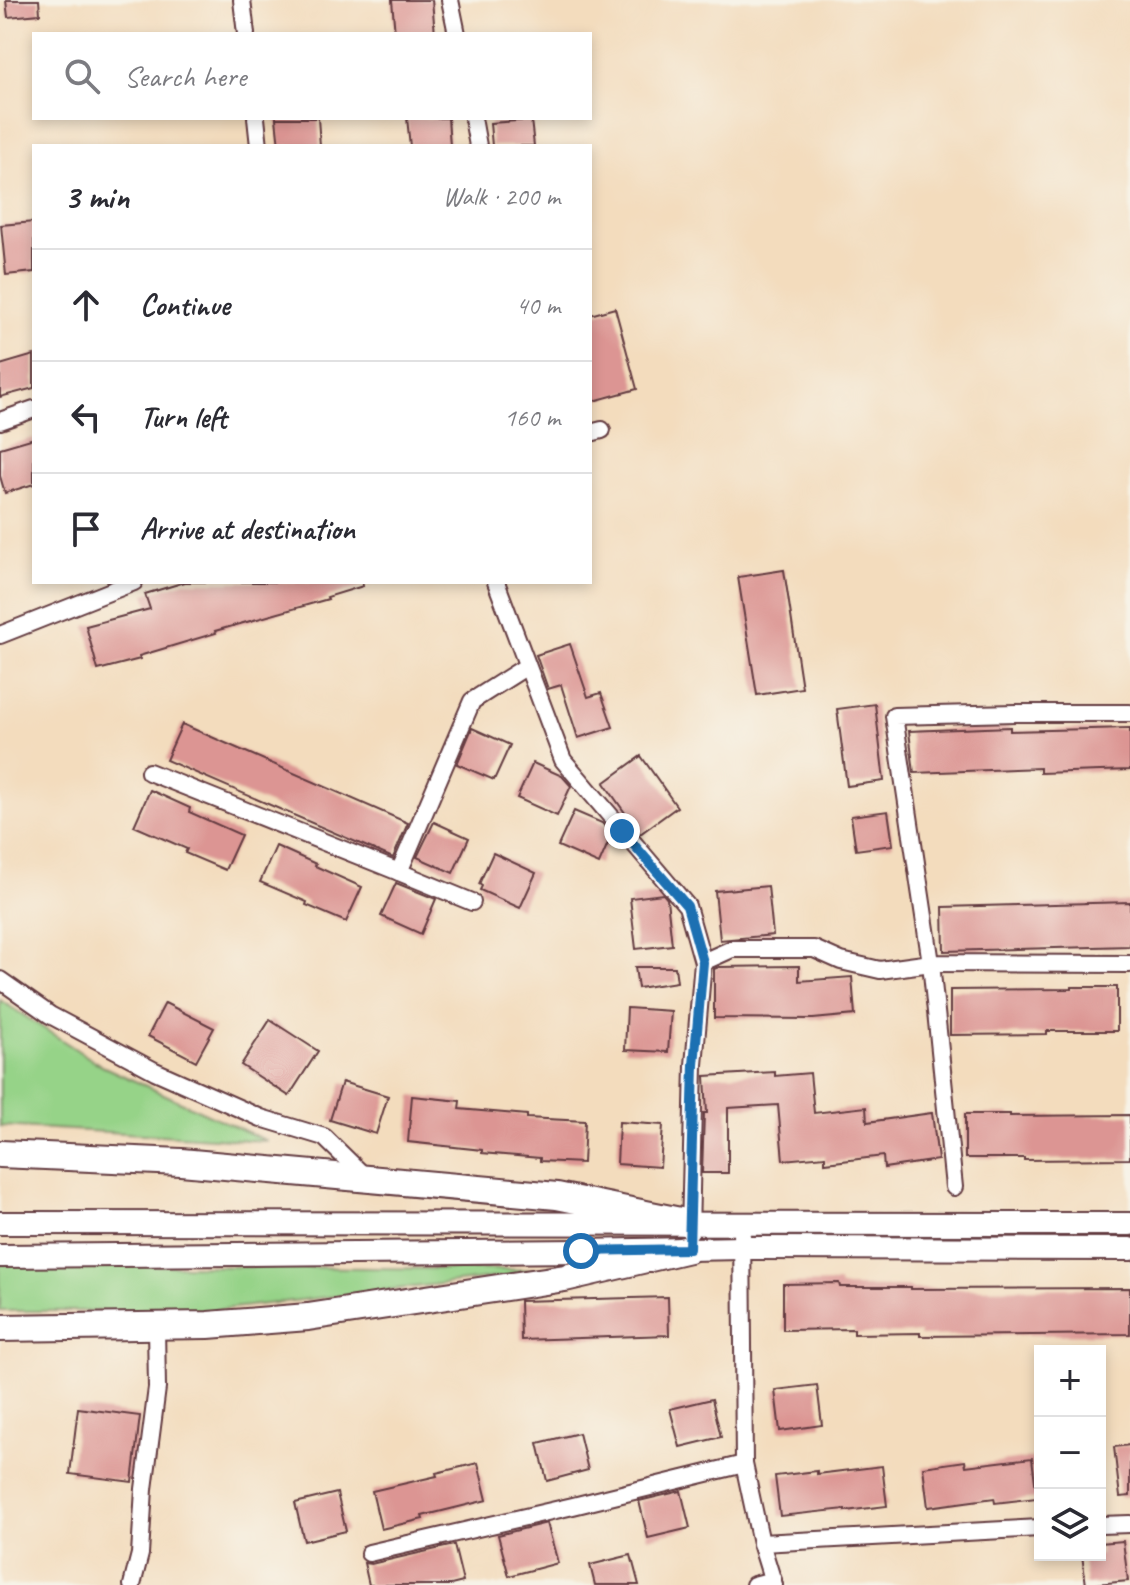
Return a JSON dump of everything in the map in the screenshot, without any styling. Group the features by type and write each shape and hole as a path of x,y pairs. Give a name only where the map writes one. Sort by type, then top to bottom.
{"highway":[{"path":"0,1154 181,1162 557,1196 690,1223"},
{"path":"0,1328 156,1326 258,1321 346,1312 565,1278 689,1249"}],"main road":[{"path":"0,1223 1130,1224"},
{"path":"0,1256 743,1248 1130,1249"}],"street":[{"path":"242,0 246,32"},
{"path":"450,0 457,32"},
{"path":"256,120 259,144"},
{"path":"473,120 478,144"},
{"path":"0,421 32,410"},
{"path":"0,635 127,584"},
{"path":"497,584 563,760 687,906 703,962 694,1065 689,1249"},
{"path":"399,872 472,701 527,666"},
{"path":"954,1187 931,963 894,716 1130,713"},
{"path":"149,772 472,902"},
{"path":"703,962 732,949 814,949 841,961 880,970 931,963 1130,964"},
{"path":"0,980 50,1015 155,1071 261,1118 324,1137 368,1180"},
{"path":"742,1223 744,1464 773,1582 754,1585"},
{"path":"132,1585 140,1554 144,1489 157,1388 156,1326"},
{"path":"369,1553 744,1464"},
{"path":"1106,1525 1130,1524"},
{"path":"761,1543 1034,1528"}],"green space":[{"path":"0,1000 102,1066 267,1141 0,1126"},
{"path":"0,1264 562,1270 207,1311 0,1311"}],"building":[{"path":"6,0 39,0 40,14 8,17"},
{"path":"392,0 432,0 435,32 395,32"},
{"path":"276,120 318,120 320,144 279,144"},
{"path":"407,120 448,120 450,144 410,144"},
{"path":"531,120 534,144 492,144 490,123"},
{"path":"32,222 32,272 6,275 1,225"},
{"path":"615,308 637,389 592,401 592,314"},
{"path":"32,356 32,389 0,397 0,365"},
{"path":"32,439 32,485 5,493 0,476 0,448"},
{"path":"784,570 802,688 757,695 738,577"},
{"path":"178,584 363,586 98,670 86,626 150,609 145,594"},
{"path":"570,644 588,697 601,693 613,727 578,738 561,685 548,689 536,655"},
{"path":"875,704 884,781 847,786 837,709"},
{"path":"182,724 408,823 393,858 166,760"},
{"path":"1010,727 1010,731 1130,728 1130,770 1040,773 1040,768 914,773 909,731"},
{"path":"472,728 510,745 494,780 457,764"},
{"path":"641,756 677,807 640,834 604,783"},
{"path":"533,763 562,776 571,786 557,816 517,798"},
{"path":"150,790 190,808 189,812 241,835 225,870 134,826"},
{"path":"574,811 602,823 612,834 599,864 558,846"},
{"path":"888,811 893,845 856,850 851,816"},
{"path":"434,822 469,838 453,873 417,857"},
{"path":"276,846 362,887 346,922 260,882"},
{"path":"493,853 536,873 520,908 480,890 482,886 479,884"},
{"path":"396,883 436,899 421,934 381,916"},
{"path":"768,886 773,935 720,940 715,891"},
{"path":"663,894 667,899 672,945 636,949 630,898"},
{"path":"1130,902 1130,946 944,951 943,907"},
{"path":"799,966 799,981 852,977 855,1015 813,1019 714,1018 714,969"},
{"path":"635,967 675,967 677,982 638,988"},
{"path":"1117,987 1117,1031 950,1035 950,990"},
{"path":"165,1003 214,1028 196,1061 148,1036"},
{"path":"627,1008 671,1011 668,1052 625,1050"},
{"path":"270,1020 318,1051 289,1096 241,1065"},
{"path":"775,1072 775,1076 810,1073 814,1113 866,1107 867,1122 932,1113 938,1160 884,1168 883,1156 825,1163 825,1156 783,1160 778,1105 728,1108 728,1173 702,1173 704,1113 707,1113 705,1076"},
{"path":"342,1082 388,1096 376,1134 330,1120"},
{"path":"412,1096 460,1101 459,1109 527,1115 527,1118 585,1121 583,1163 540,1161 540,1158 408,1142"},
{"path":"965,1114 1130,1115 1130,1159 965,1158"},
{"path":"619,1122 663,1125 660,1167 617,1164"},
{"path":"839,1283 840,1287 911,1289 1130,1288 1130,1334 920,1336 920,1333 854,1334 854,1329 783,1330 783,1284"},
{"path":"668,1297 669,1335 521,1340 520,1301"},
{"path":"817,1385 822,1425 780,1431 775,1390"},
{"path":"712,1399 721,1437 680,1447 670,1409"},
{"path":"78,1408 140,1416 132,1482 70,1474"},
{"path":"579,1433 588,1470 547,1481 538,1443"},
{"path":"1130,1445 1130,1496 1120,1497 1114,1447"},
{"path":"1032,1458 1034,1498 995,1503 994,1498 928,1507 923,1467 965,1461 966,1466"},
{"path":"478,1463 487,1500 381,1529 372,1491"},
{"path":"882,1466 887,1506 780,1516 775,1476"},
{"path":"681,1491 690,1528 648,1538 639,1501"},
{"path":"337,1493 346,1531 304,1541 295,1503"},
{"path":"547,1523 558,1563 509,1576 498,1535"},
{"path":"1123,1541 1128,1581 1086,1585 1083,1561 1106,1561 1106,1542"},
{"path":"454,1545 463,1582 451,1585 369,1585 364,1563"},
{"path":"631,1555 639,1585 595,1585 590,1565"}],"route":[{"path":"581,1251 689,1249 694,1065 703,962 687,906 622,831"}]}
